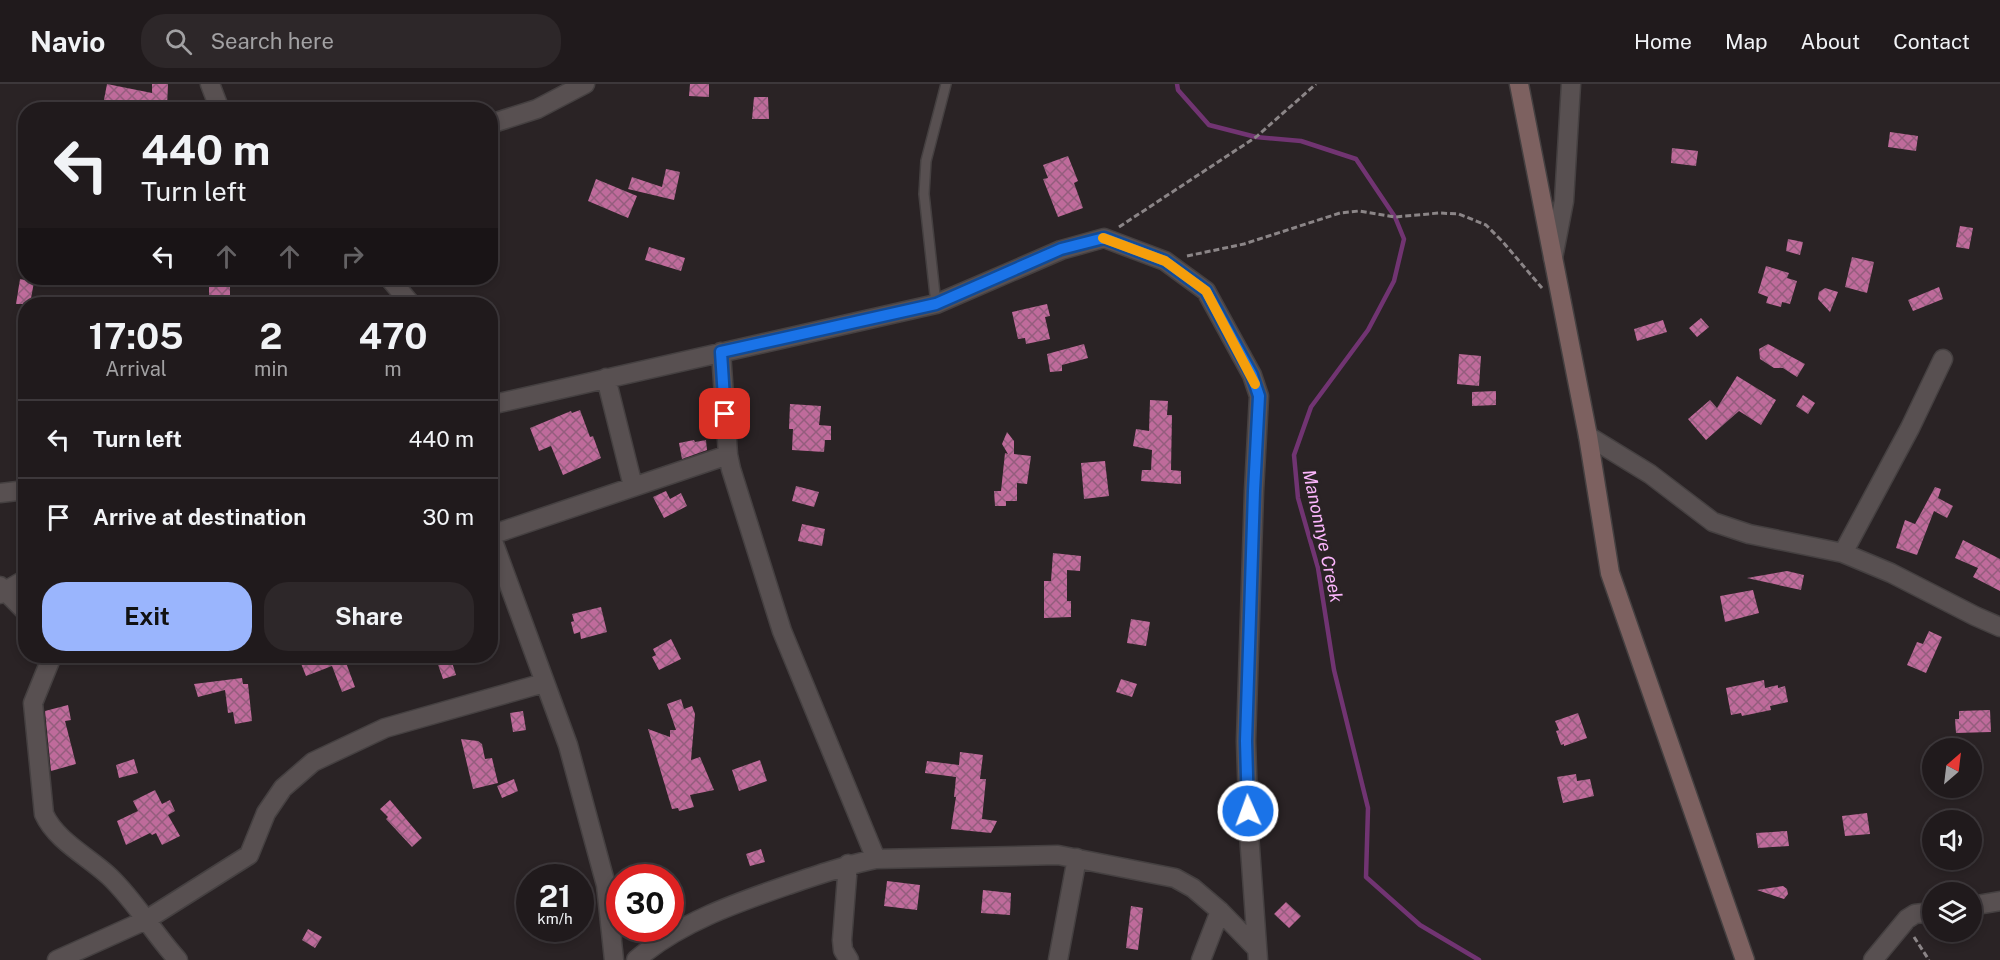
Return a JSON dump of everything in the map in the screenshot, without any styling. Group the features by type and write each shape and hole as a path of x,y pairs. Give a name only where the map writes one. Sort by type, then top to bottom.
{"street":[{"path":"210,84 217,102"},
{"path":"498,121 537,109 585,84"},
{"path":"1519,84 1588,436 1610,573 1746,960"},
{"path":"1552,261 1564,201 1571,84"},
{"path":"498,403 936,304 1061,249 1104,238 1165,261 1206,291 1252,375 1259,396 1246,741 1257,954"},
{"path":"395,285 405,297"},
{"path":"721,352 728,455 782,631 876,859"},
{"path":"1843,553 1910,428 1943,359"},
{"path":"606,378 633,486"},
{"path":"1588,436 1650,474 1713,522 1749,534 1843,553 1891,573 2000,627"},
{"path":"498,532 728,455"},
{"path":"0,493 18,491"},
{"path":"498,554 568,745 606,885 614,960"},
{"path":"18,583 2,590 18,605"},
{"path":"49,663 33,703 44,813 51,827 110,877 128,896 178,960"},
{"path":"57,960 146,920 249,855 266,813 277,796 313,762 386,728 544,683"},
{"path":"636,960 654,944 728,907 848,864 876,859 1058,855 1175,878 1193,888 1220,911 1257,954"},
{"path":"1058,960 1077,858"},
{"path":"848,864 842,940 843,950 849,960"},
{"path":"1982,904 2000,901"},
{"path":"1201,960 1220,911"},
{"path":"1874,960 1904,922 1915,914 1922,913"}],"lane":[{"path":"936,304 924,194 926,161 946,84"}],"path":[{"path":"1104,238 1256,137 1316,84"},
{"path":"1165,261 1244,244 1340,213 1359,211 1395,217 1439,213 1459,214 1486,225 1562,312"},
{"path":"1904,922 1929,960"}],"building":[{"path":"107,84 152,93 152,84 168,84 167,102 104,102"},
{"path":"690,84 709,84 709,97 689,96"},
{"path":"754,97 768,97 769,119 752,119"},
{"path":"1890,132 1918,136 1916,151 1888,147"},
{"path":"1672,148 1698,151 1696,166 1671,163"},
{"path":"1068,156 1078,181 1074,183 1083,208 1058,217 1043,179 1048,178 1043,165"},
{"path":"666,169 680,172 674,200 628,189 632,177 662,187"},
{"path":"596,179 637,196 628,218 588,201"},
{"path":"1960,226 1973,228 1969,249 1956,247"},
{"path":"1788,239 1803,242 1800,255 1786,251"},
{"path":"649,247 685,258 681,271 645,260"},
{"path":"1852,257 1874,262 1867,293 1845,287"},
{"path":"1766,266 1789,273 1787,278 1797,281 1790,304 1782,302 1781,307 1766,303 1768,297 1758,293"},
{"path":"19,285 33,285 31,297 18,297 18,304 16,304"},
{"path":"209,285 230,285 230,296 209,296"},
{"path":"1939,287 1943,299 1913,311 1908,300"},
{"path":"1825,288 1838,292 1830,312 1818,299 1819,292"},
{"path":"1047,304 1050,316 1045,317 1050,339 1026,344 1025,338 1018,339 1012,312"},
{"path":"1701,318 1709,327 1697,337 1689,328"},
{"path":"1663,320 1667,332 1637,341 1634,329"},
{"path":"1084,344 1088,358 1062,365 1062,371 1050,372 1047,354"},
{"path":"1768,344 1805,364 1797,377 1783,368 1774,368 1760,359 1759,349"},
{"path":"1459,354 1481,356 1479,386 1457,384"},
{"path":"1737,376 1776,400 1761,425 1739,411 1706,440 1688,419 1710,400 1717,408"},
{"path":"1496,391 1496,405 1472,406 1472,392"},
{"path":"1803,395 1815,403 1808,414 1796,406"},
{"path":"1150,400 1168,401 1167,415 1172,415 1171,470 1181,471 1181,484 1141,481 1142,470 1151,470 1152,450 1133,446 1136,429 1149,431"},
{"path":"790,404 821,406 819,425 831,426 831,440 825,440 824,452 792,450 793,429 789,429"},
{"path":"580,410 601,458 563,475 551,446 539,451 530,428 571,411 572,413"},
{"path":"1007,432 1014,441 1014,454 1031,456 1027,484 1017,483 1017,501 1006,501 1006,506 995,506 994,491 1001,491 1005,453 1008,454 1002,444"},
{"path":"694,440 695,442 706,440 707,450 682,459 679,443"},
{"path":"1105,461 1109,496 1084,499 1081,463"},
{"path":"796,486 819,492 814,507 792,501"},
{"path":"1935,487 1941,489 1938,498 1953,506 1947,518 1934,511 1917,555 1896,548 1905,520 1915,524"},
{"path":"666,491 670,499 681,493 687,506 664,518 653,497"},
{"path":"802,524 825,529 822,546 798,541"},
{"path":"1963,540 2000,559 2000,591 1973,577 1978,568 1955,558"},
{"path":"1053,553 1081,556 1080,571 1067,570 1067,601 1071,601 1071,617 1044,618 1044,581 1051,581"},
{"path":"1787,571 1804,575 1801,590 1747,578"},
{"path":"1753,590 1759,613 1725,622 1720,596"},
{"path":"601,607 607,632 581,639 580,632 574,634 572,614"},
{"path":"1131,619 1150,622 1146,646 1127,643"},
{"path":"1929,631 1942,637 1926,673 1907,665 1917,642 1923,644"},
{"path":"671,639 681,659 659,670 652,657 656,655 653,649"},
{"path":"301,663 346,663 355,687 342,692 332,666 306,676"},
{"path":"437,663 452,663 456,675 443,679"},
{"path":"242,678 243,684 248,684 252,721 235,724 233,712 228,713 225,690 198,697 194,684"},
{"path":"1121,679 1137,684 1132,697 1116,692"},
{"path":"1764,680 1765,688 1785,686 1788,702 1770,706 1771,710 1742,716 1741,713 1731,715 1726,688"},
{"path":"681,699 684,709 692,706 695,714 691,760 700,757 714,790 690,795 694,807 679,811 678,808 672,809 648,729 670,737 670,730 676,730 667,704"},
{"path":"68,705 71,720 65,721 76,764 51,771 45,711"},
{"path":"1990,710 1991,732 1956,733 1955,719 1959,719 1959,711"},
{"path":"523,711 526,730 513,732 510,713"},
{"path":"1578,713 1587,738 1561,745 1555,721"},
{"path":"461,739 478,741 482,744 485,759 492,758 498,783 473,789"},
{"path":"960,752 983,755 980,779 986,779 982,819 997,821 991,833 951,829 956,797 954,797 956,777 925,773 927,761 959,765"},
{"path":"134,759 138,773 119,778 116,765"},
{"path":"760,760 767,781 739,791 732,770"},
{"path":"1576,774 1577,781 1590,779 1594,796 1563,803 1557,777"},
{"path":"514,779 518,791 502,798 497,786"},
{"path":"155,790 162,804 170,800 175,811 168,815 180,836 162,845 156,833 152,835 150,833 126,845 117,821 138,811 133,801"},
{"path":"390,800 422,838 412,847 386,819 388,817 380,809"},
{"path":"1867,813 1870,834 1845,836 1842,816"},
{"path":"1787,831 1789,846 1758,848 1756,833"},
{"path":"761,849 765,862 750,866 746,854"},
{"path":"887,881 920,885 917,910 884,906"},
{"path":"1783,886 1787,889 1788,894 1784,899 1757,890"},
{"path":"983,890 1011,893 1010,915 981,913"},
{"path":"1286,902 1301,916 1289,928 1274,914"},
{"path":"1131,906 1143,908 1138,950 1126,948"},
{"path":"308,929 322,937 315,948 302,940"}],"waterway":[{"name":"Manonnye Creek","path":"1177,84 1178,90 1209,125 1256,137 1301,141 1356,159 1395,217 1404,239 1394,281 1368,330 1311,407 1294,455 1298,498 1318,568 1334,670 1368,808 1366,877 1420,925 1479,960"}],"slow traffic":[{"path":"1103,238 1165,261 1206,291 1255,384"}],"route":[{"path":"725,414 721,352 936,304 1061,249 1104,238 1165,261 1206,291 1252,375 1259,396 1246,741 1248,811"}]}
